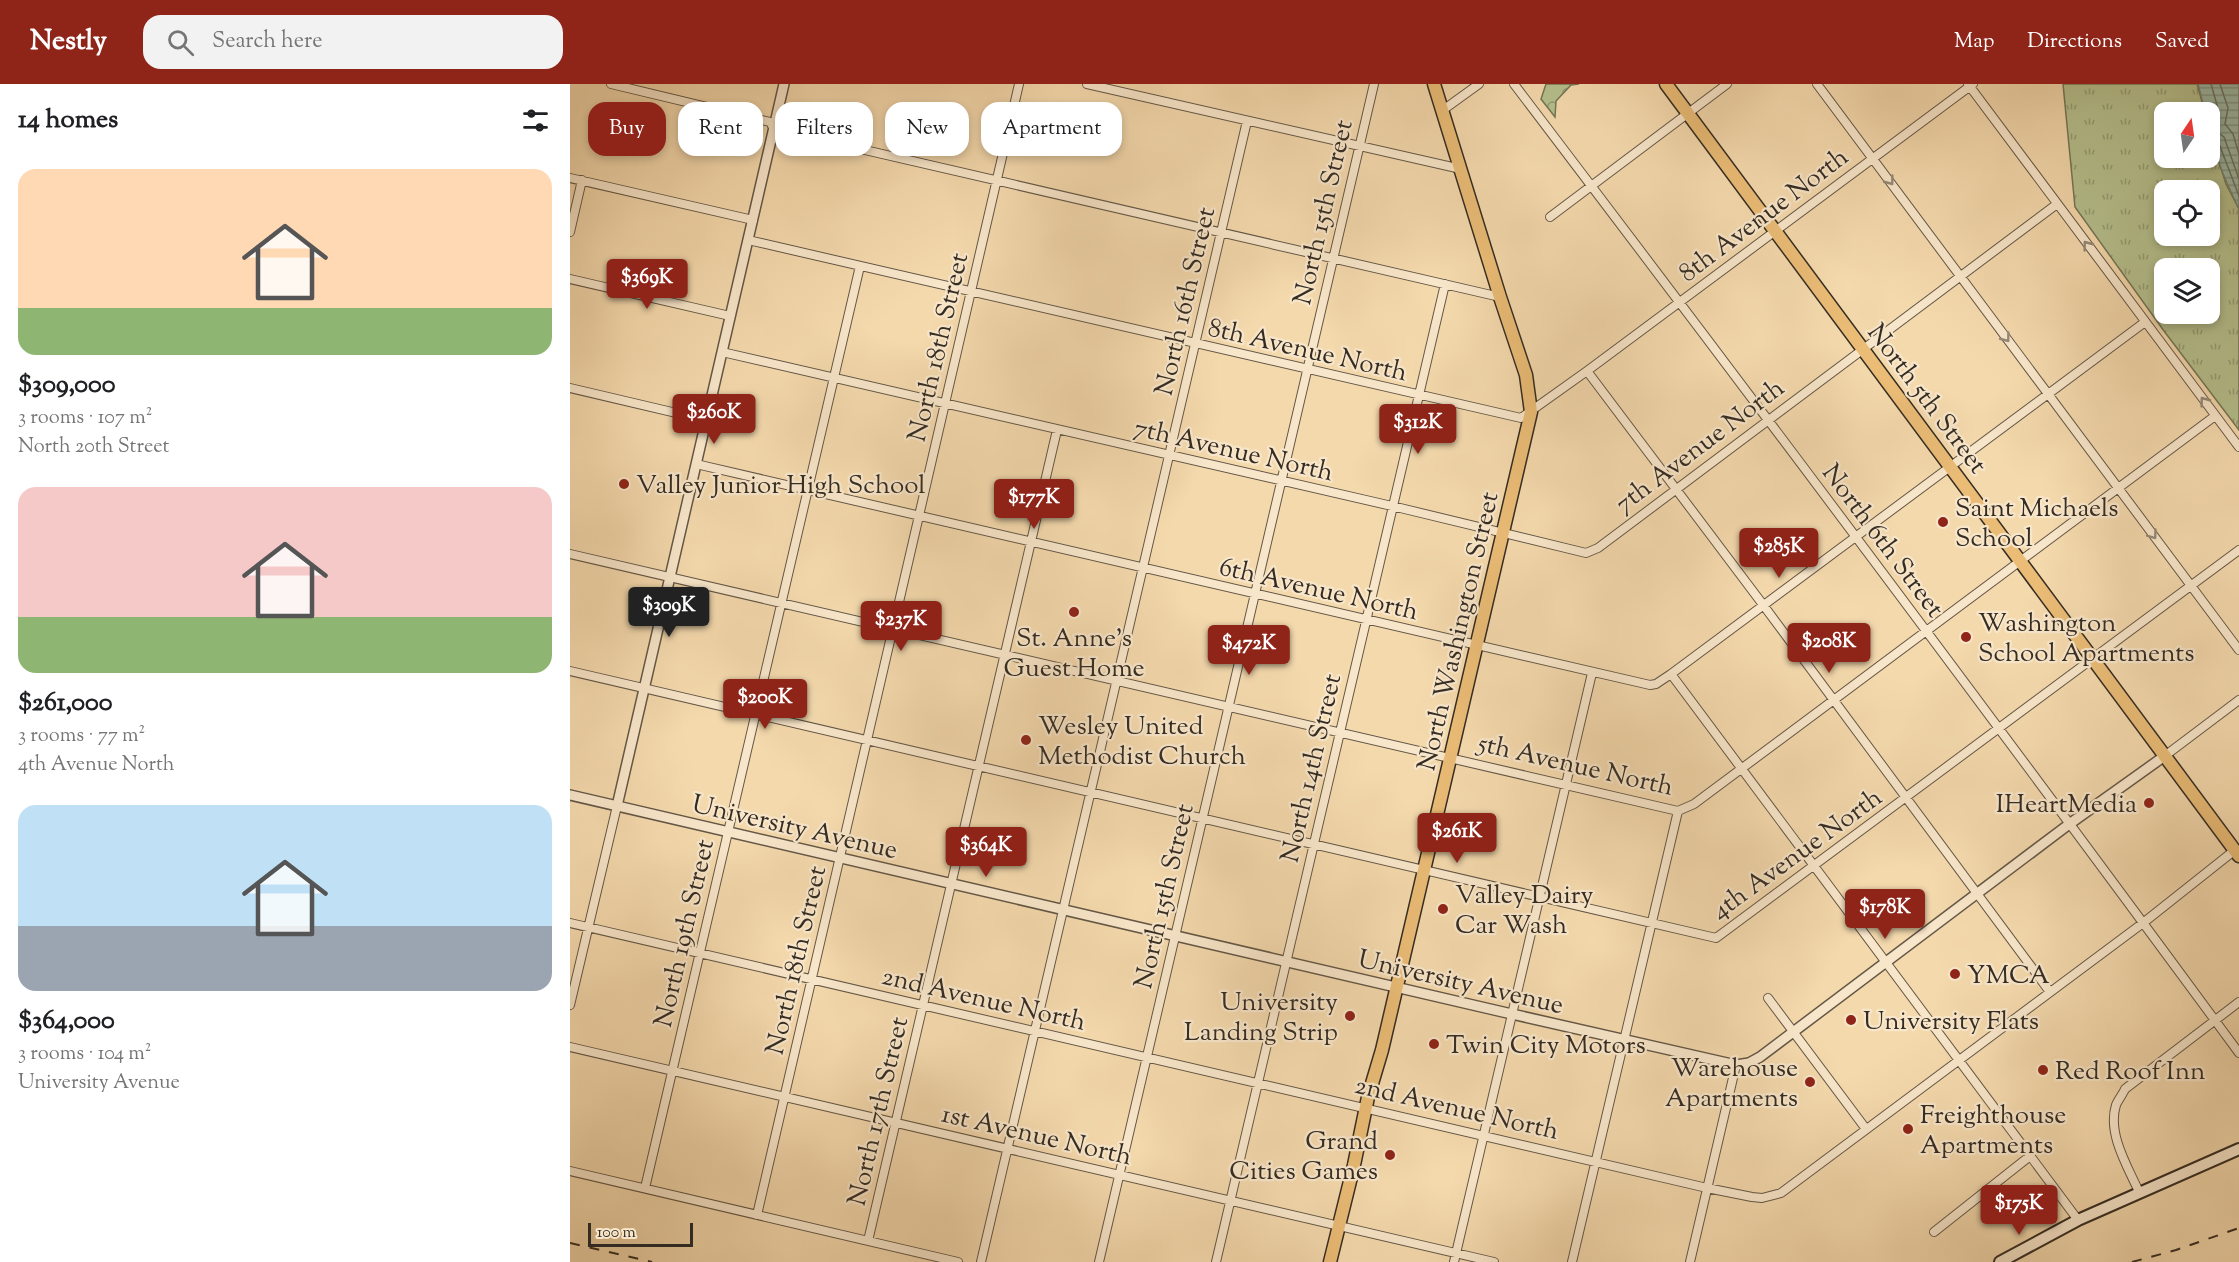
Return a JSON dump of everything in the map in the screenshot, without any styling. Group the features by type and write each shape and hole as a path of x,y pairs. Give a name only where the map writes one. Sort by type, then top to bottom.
{"main road":[{"name":"North Washington Street","path":"1330,1262 1425,870 1531,412 1526,375 1434,84"},
{"name":"North 5th Street","path":"1666,84 2237,853"},
{"path":"2000,1262 2078,1220 2239,1149"}],"street":[{"path":"611,84 770,122 774,129 1500,297"},
{"path":"570,1005 784,84"},
{"name":"North 18th Street","path":"757,1215 1019,84"},
{"path":"1087,84 1461,169"},
{"name":"North 15th Street","path":"1099,1262 1374,84"},
{"path":"1443,110 1479,84"},
{"name":"North 6th Street","path":"1514,84 1856,537 2239,1053"},
{"path":"1550,217 1727,84"},
{"path":"1817,84 2239,650"},
{"path":"1970,85 2239,447"},
{"name":"8th Avenue North","path":"748,240 1521,418 1776,232 1970,85"},
{"name":"North 16th Street","path":"981,1262 1247,121"},
{"path":"570,178 753,220"},
{"path":"570,232 582,180"},
{"name":"7th Avenue North","path":"722,352 1392,506 1586,554 1598,548 1767,419 2057,204"},
{"name":"North 19th Street","path":"645,1188 860,266"},
{"path":"570,279 730,316"},
{"name":"North 14th Street","path":"1216,1262 1445,284"},
{"name":"6th Avenue North","path":"696,464 1650,685 1656,684 1671,674 1764,606 2145,322"},
{"path":"1587,371 2050,992"},
{"path":"570,388 706,420"},
{"name":"5th Avenue North","path":"570,554 1678,811 1694,804 1742,769 2216,416"},
{"name":"North 17th Street","path":"868,1241 1057,430"},
{"name":"4th Avenue North","path":"570,671 1716,938 2239,550"},
{"path":"1455,1258 1592,673"},
{"path":"1671,674 2078,1220"},
{"path":"1690,1262 1736,1065 1749,1063 1760,1057 2068,825 2239,700"},
{"name":"University Avenue","path":"570,795 1736,1065"},
{"path":"1572,1262 1678,811"},
{"name":"2nd Avenue North","path":"570,923 1752,1197 1781,1193 2237,853"},
{"path":"1768,998 1866,1129"},
{"path":"2139,1192 2117,1142 2114,1123 2116,1106 2126,1089 2239,1002"},
{"name":"1st Avenue North","path":"570,1047 1339,1226 1455,1258 1494,1262"},
{"path":"1934,1232 2030,1156"},
{"path":"570,1171 958,1262"}],"green space":[{"path":"1546,84 1579,84 1571,85 1556,101 1555,117 1541,99"},
{"path":"2063,84 2197,84 2202,102 2154,102 2154,168 2220,168 2220,165 2226,184 2239,209 2239,430 2159,324 2220,324 2220,258 2154,258 2154,317 2075,207"}],"water":[{"path":"2198,84 2239,84 2239,209 2220,165 2220,102 2202,102"}],"railway":[{"path":"2132,1262 2176,1250 2239,1228"},
{"path":"570,1243 652,1262"}],"place":[{"name":"Valley Junior High School","path":"624,484"},
{"name":"Saint Michaels School","path":"1943,522"},
{"name":"St. Anne's Guest Home","path":"1074,612"},
{"name":"Washington School Apartments","path":"1966,637"},
{"name":"Wesley United Methodist Church","path":"1026,740"},
{"name":"IHeartMedia","path":"2149,803"},
{"name":"Valley Dairy Car Wash","path":"1443,909"},
{"name":"YMCA","path":"1955,974"},
{"name":"University Landing Strip","path":"1350,1016"},
{"name":"University Flats","path":"1851,1020"},
{"name":"Twin City Motors","path":"1434,1044"},
{"name":"Red Roof Inn","path":"2043,1070"},
{"name":"Warehouse Apartments","path":"1810,1082"},
{"name":"Freighthouse Apartments","path":"1908,1129"},
{"name":"Grand Cities Games","path":"1390,1155"}]}
